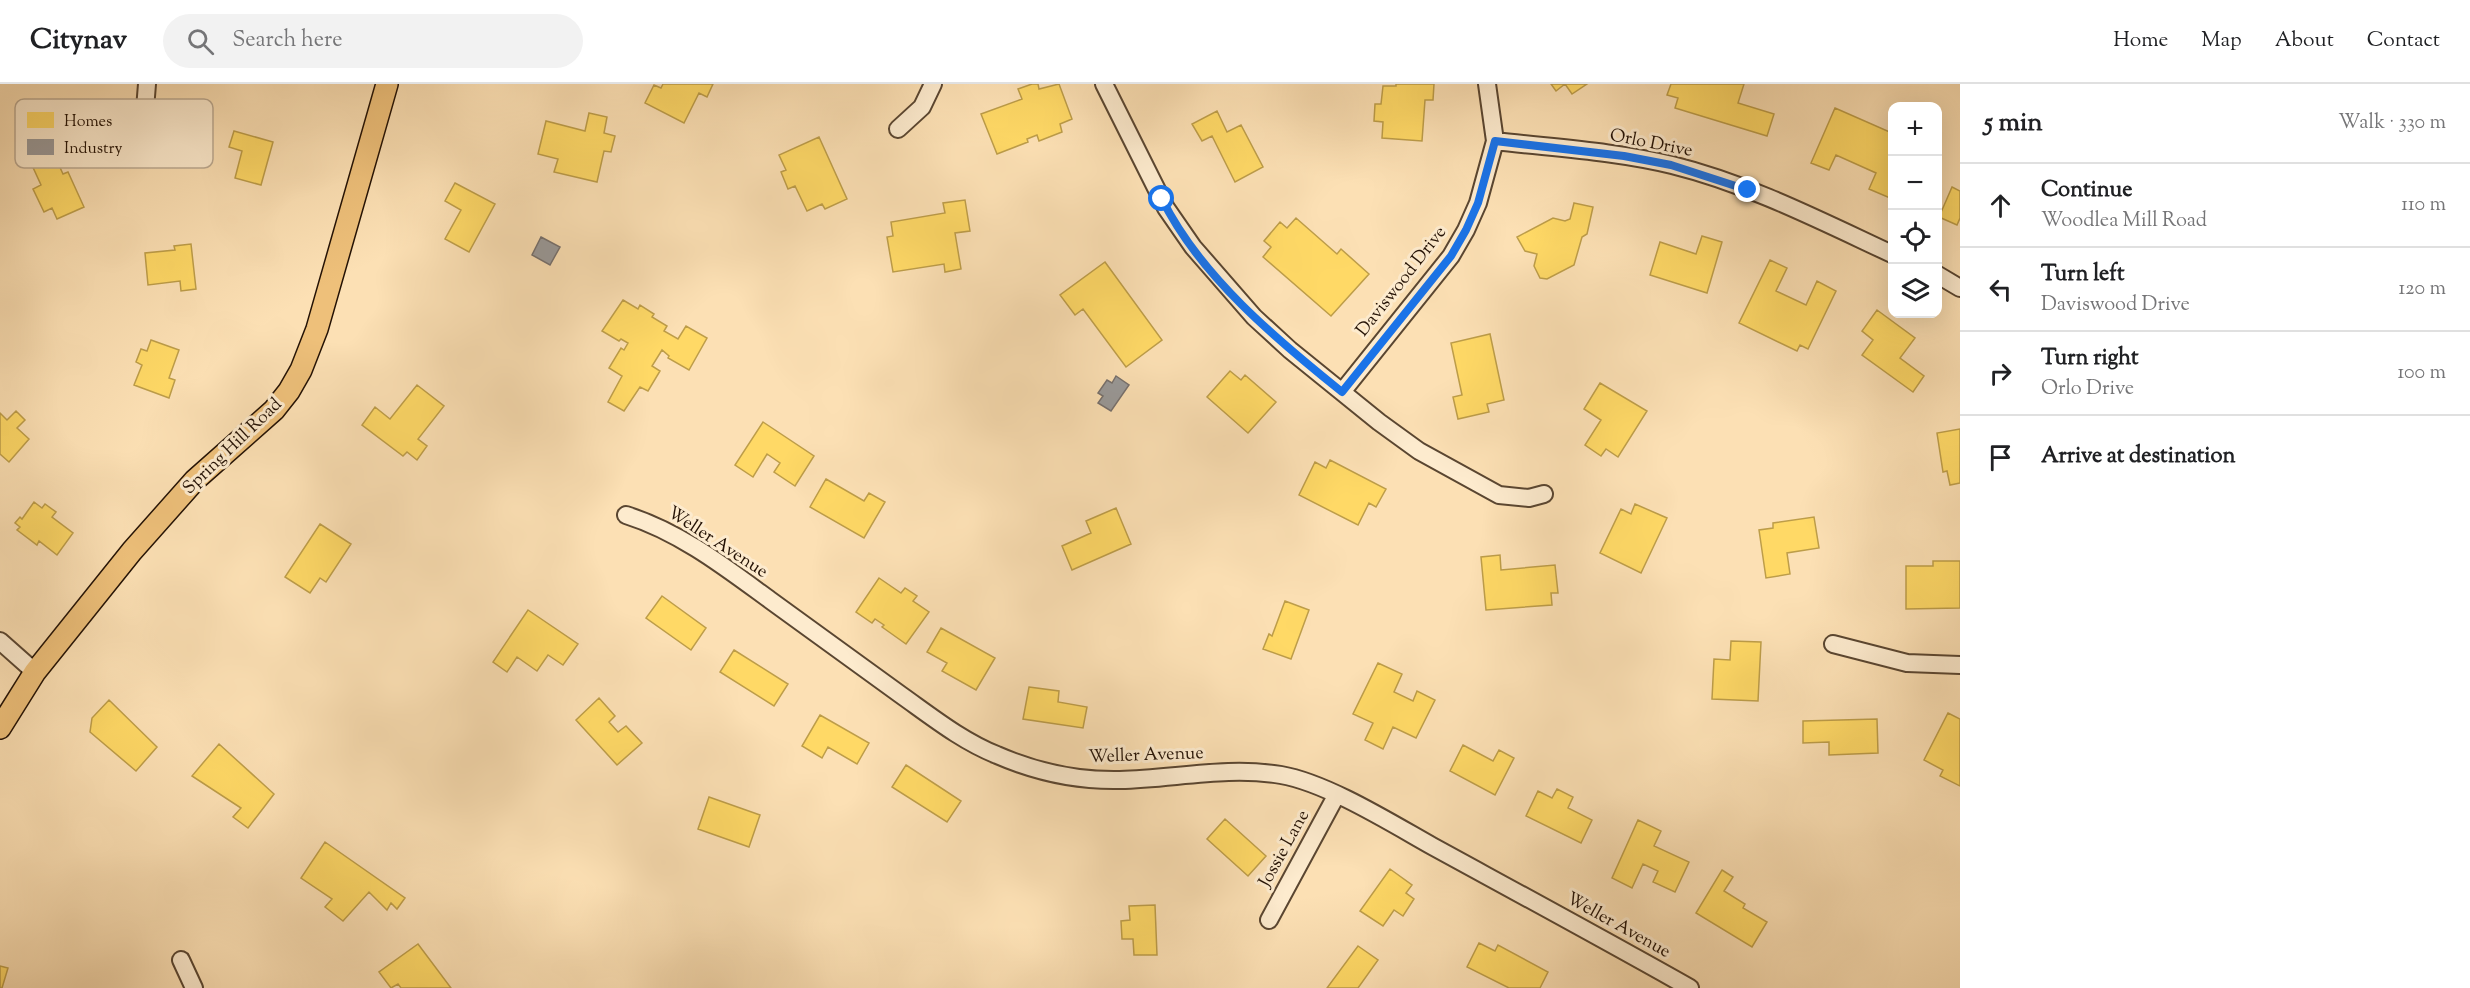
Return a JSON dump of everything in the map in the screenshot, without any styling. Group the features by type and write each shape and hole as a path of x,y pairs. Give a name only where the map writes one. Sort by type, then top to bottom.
{"main road":[{"name":"Spring Hill Road","path":"0,728 35,672 132,551 195,480 274,410 289,391 301,370 316,329 387,84"}],"street":[{"path":"146,99 147,84"},
{"path":"898,129 922,107 933,84"},
{"path":"1104,84 1166,208 1193,247 1254,317 1342,392 1419,450 1499,495 1529,498 1544,494"},
{"name":"Daviswood Drive","path":"1342,392 1451,256 1466,230 1478,203 1495,141 1487,84"},
{"name":"Orlo Drive","path":"1495,141 1624,156 1712,177 1791,207 1888,252"},
{"path":"1942,277 1960,288"},
{"name":"Weller Avenue","path":"626,515 672,533 730,571 940,723 994,754 1024,766 1059,775 1121,780 1257,772 1299,780 1382,819 1690,988"},
{"path":"0,640 35,672"},
{"path":"1833,644 1907,663 1960,665"},
{"name":"Jossie Lane","path":"1269,920 1336,796"},
{"path":"181,960 194,988"}],"building: Homes":[{"path":"663,84 713,84 707,97 699,93 684,123 645,103 654,85 661,88"},
{"path":"1038,84 1039,89 1059,84 1072,119 1060,124 1062,132 1039,141 1037,135 1027,139 1028,142 997,154 981,114 1022,99 1018,89"},
{"path":"1396,84 1434,84 1433,100 1425,100 1422,141 1382,138 1383,122 1374,121 1375,104 1381,104 1383,86 1396,86"},
{"path":"1551,84 1565,84 1556,91"},
{"path":"1565,84 1587,84 1572,94"},
{"path":"1671,84 1744,84 1738,103 1774,114 1767,136 1675,108 1678,98 1667,95"},
{"path":"1835,108 1888,131 1888,197 1869,189 1876,173 1836,155 1829,170 1811,163"},
{"path":"1217,111 1227,132 1241,125 1263,167 1235,182 1212,136 1202,141 1192,124"},
{"path":"589,113 607,117 604,133 615,136 611,152 604,151 597,182 554,172 558,159 538,154 546,121 585,131"},
{"path":"234,131 273,142 261,185 235,178 242,151 229,147"},
{"path":"819,137 847,199 825,209 822,204 807,211 795,186 788,189 781,172 786,170 779,155"},
{"path":"33,168 60,168 63,174 68,172 84,207 57,219 52,208 44,212 33,189 41,185"},
{"path":"455,183 495,204 469,252 445,239 461,210 445,201"},
{"path":"1952,187 1960,191 1960,218 1957,225 1942,218 1942,210"},
{"path":"965,200 970,231 955,233 961,269 945,272 944,264 893,272 887,237 893,236 891,222 945,213 943,203"},
{"path":"1574,203 1593,207 1587,234 1582,237 1574,265 1547,279 1540,278 1534,266 1537,254 1525,251 1517,237 1553,218 1565,221 1570,219"},
{"path":"1296,218 1337,254 1341,249 1369,274 1331,316 1263,257 1271,247 1264,241 1280,222 1287,228"},
{"path":"1702,236 1722,242 1707,293 1650,275 1660,242 1696,254"},
{"path":"191,244 196,289 181,291 180,281 148,285 145,253 175,250 174,246"},
{"path":"1770,260 1787,268 1776,291 1806,305 1817,281 1836,291 1808,349 1800,345 1797,351 1739,323"},
{"path":"1105,262 1162,340 1126,367 1083,309 1075,315 1060,295"},
{"path":"623,300 638,309 640,305 654,314 652,317 667,326 664,331 678,339 686,326 707,338 689,370 668,358 669,356 662,350 652,366 660,371 648,391 640,387 624,411 608,402 622,376 609,368 621,348 624,350 628,343 621,339 619,341 602,331"},
{"path":"1877,310 1915,338 1900,358 1924,376 1913,392 1862,355 1873,340 1862,331"},
{"path":"1490,334 1504,400 1487,404 1489,412 1458,419 1453,397 1462,395 1451,343"},
{"path":"151,340 179,350 169,378 175,380 169,398 134,385 142,365 136,362 141,349 147,351"},
{"path":"1230,371 1241,380 1245,375 1276,402 1248,433 1207,397"},
{"path":"1600,383 1647,411 1618,457 1606,449 1601,456 1585,445 1601,420 1584,409"},
{"path":"417,385 444,406 418,439 427,446 417,460 407,452 403,456 362,425 375,407 390,419"},
{"path":"16,411 25,420 17,428 29,439 9,462 0,454 0,413 7,420"},
{"path":"763,422 814,456 795,486 774,472 780,463 767,454 753,477 735,465"},
{"path":"1960,429 1960,483 1950,485 1947,471 1943,472 1937,433"},
{"path":"1330,460 1386,489 1376,507 1369,503 1358,525 1299,495 1315,462 1326,468"},
{"path":"826,479 864,501 869,493 885,502 864,538 810,507"},
{"path":"34,502 42,508 45,504 56,512 52,517 73,533 57,555 39,541 37,545 17,530 20,527 15,523 20,517 22,519"},
{"path":"1635,504 1667,518 1641,573 1600,553 1621,509 1631,514"},
{"path":"1116,508 1131,544 1072,570 1062,546 1091,533 1086,521"},
{"path":"1814,517 1819,548 1787,553 1790,574 1766,578 1759,530 1773,528 1773,523"},
{"path":"320,524 351,544 326,582 320,578 310,593 285,577"},
{"path":"1500,555 1501,570 1555,565 1558,593 1551,593 1552,605 1486,610 1481,557"},
{"path":"1933,561 1960,561 1960,608 1906,609 1906,566 1933,566"},
{"path":"879,578 901,593 905,588 917,596 913,601 929,612 906,644 882,627 884,625 875,619 872,623 856,612"},
{"path":"662,596 706,628 691,650 646,618"},
{"path":"1285,601 1309,610 1291,659 1263,649 1269,634 1272,636"},
{"path":"528,610 578,644 563,665 548,655 537,671 517,657 507,672 493,662"},
{"path":"941,628 995,658 976,690 942,671 947,663 927,652"},
{"path":"1731,641 1761,642 1758,701 1712,699 1714,659 1730,660"},
{"path":"734,650 788,684 774,706 720,672"},
{"path":"1378,663 1402,674 1394,692 1413,701 1417,691 1435,700 1416,738 1393,727 1383,749 1365,740 1373,723 1353,714"},
{"path":"1029,687 1059,691 1058,702 1087,707 1083,728 1023,719"},
{"path":"599,698 615,716 609,722 618,732 626,726 642,743 617,765 576,720"},
{"path":"109,700 157,747 136,771 90,732 92,718"},
{"path":"1948,713 1960,719 1960,786 1940,776 1943,770 1924,760"},
{"path":"820,715 869,743 857,764 828,747 822,758 802,746"},
{"path":"1877,719 1878,753 1829,755 1829,742 1803,743 1803,721"},
{"path":"219,744 274,794 248,828 233,817 241,808 192,776"},
{"path":"1463,745 1493,761 1499,750 1514,758 1495,795 1450,771"},
{"path":"906,765 961,801 947,822 892,787"},
{"path":"1557,789 1573,797 1568,808 1592,820 1581,843 1526,816 1538,791 1552,798"},
{"path":"709,797 760,815 749,847 698,829"},
{"path":"1225,819 1266,856 1248,876 1207,839"},
{"path":"1638,820 1661,831 1654,846 1689,862 1675,892 1653,882 1658,871 1643,864 1632,888 1612,878"},
{"path":"325,842 405,898 397,909 391,903 387,910 369,892 343,921 325,907 332,899 301,878"},
{"path":"1390,869 1412,885 1406,893 1414,899 1403,916 1394,910 1383,926 1360,911"},
{"path":"1722,870 1733,877 1724,891 1745,904 1743,908 1767,922 1752,947 1696,913"},
{"path":"1155,905 1157,955 1134,955 1133,939 1122,939 1121,921 1130,920 1129,906"},
{"path":"1479,943 1495,951 1498,945 1548,972 1540,988 1509,988 1467,967"},
{"path":"418,944 451,988 401,988 398,984 391,988 379,972"},
{"path":"1358,946 1378,960 1358,988 1327,988"},
{"path":"0,966 8,968 2,988 0,988"}],"building: Industry":[{"path":"541,237 560,247 550,265 532,255"},
{"path":"1116,376 1129,385 1111,411 1098,403 1103,396 1098,393 1107,380 1112,383"}],"route":[{"path":"1162,199 1193,247 1254,317 1342,392 1451,256 1478,203 1495,141 1624,156 1671,165 1748,190"}]}
